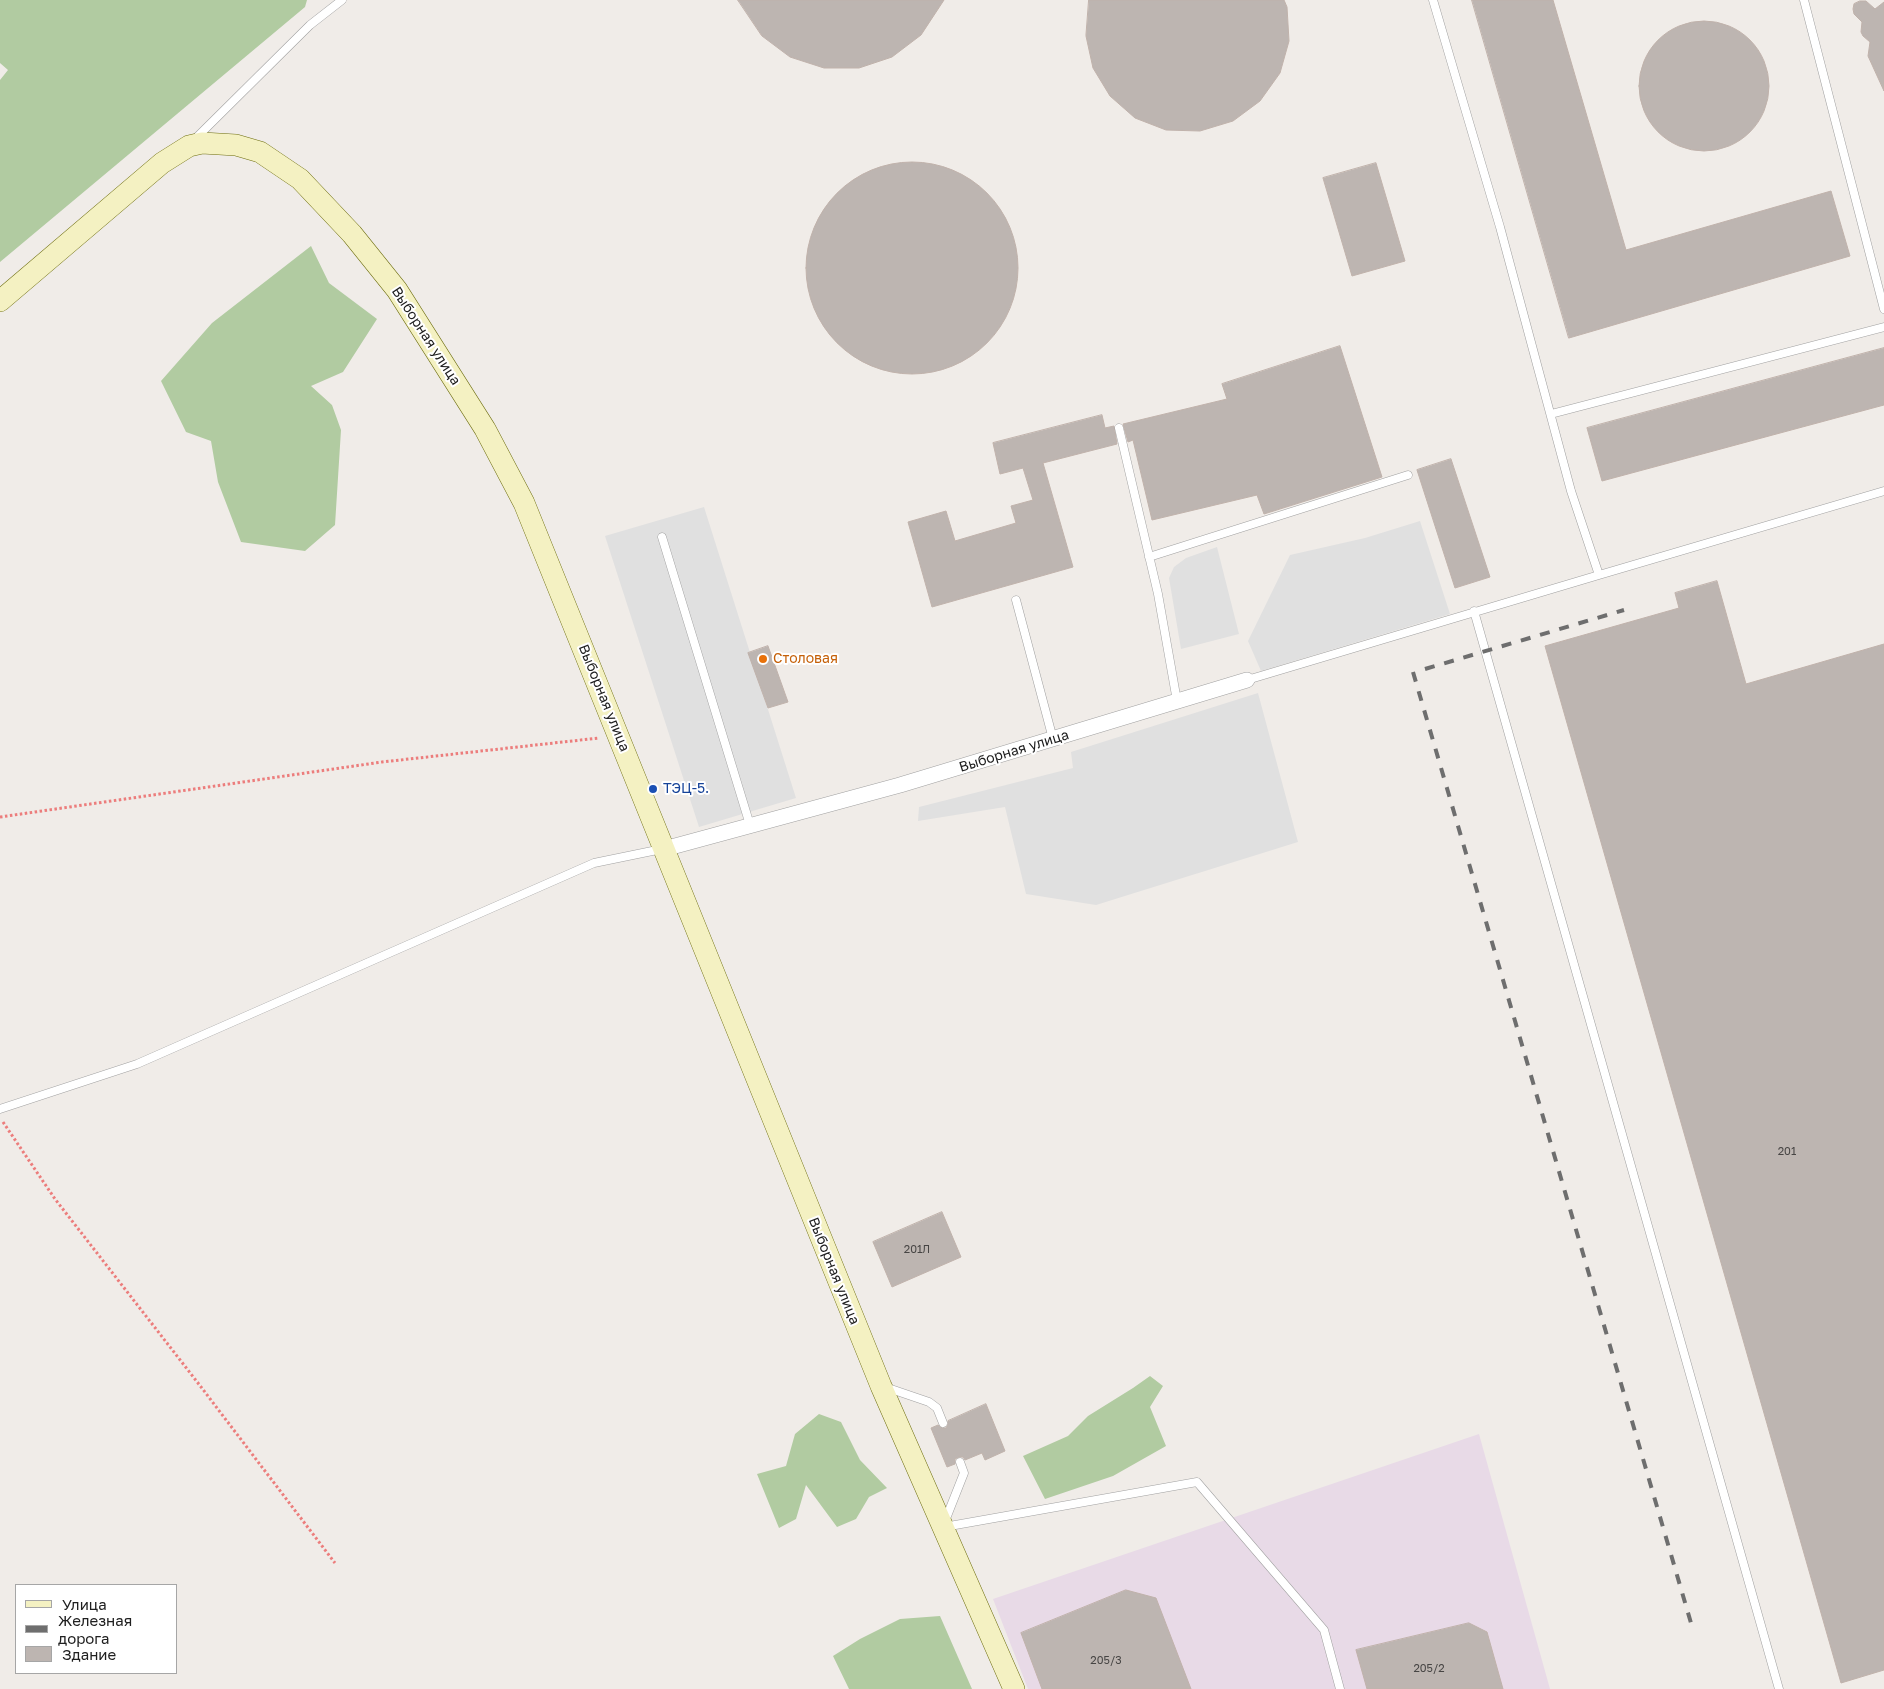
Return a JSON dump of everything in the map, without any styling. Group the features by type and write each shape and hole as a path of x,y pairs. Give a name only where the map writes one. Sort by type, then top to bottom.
{"main road":[{"name":"Выборная улица","path":"0,301 162,163 188,146 202,143 236,145 260,152 300,179 352,234 397,290 486,429 524,503 881,1386 1014,1689"}],"street":[{"name":"Выборная улица","path":"664,849 900,785 1247,680"}],"lane":[{"path":"188,146 310,25 342,0"},
{"path":"1434,0 1500,227 1572,491 1599,574"},
{"path":"1804,0 1884,309"},
{"path":"1551,414 1884,327"},
{"path":"1119,428 1149,557 1178,701"},
{"path":"1149,557 1408,475"},
{"path":"1247,680 1474,611 1884,491"},
{"path":"662,537 750,825"},
{"path":"1016,600 1053,739"},
{"path":"1474,611 1779,1689"},
{"path":"0,1109 137,1064 594,863 664,849"},
{"path":"881,1386 929,1402 937,1408 943,1423"},
{"path":"942,1528 964,1473 960,1462"},
{"path":"942,1528 1197,1482 1324,1630 1340,1689"}],"path":[{"path":"0,817 382,762 619,736"},
{"path":"0,1118 55,1199 335,1563"}],"shaded area":[{"path":"704,507 796,798 699,827 605,536"},
{"path":"1420,521 1450,614 1261,671 1248,641 1290,555 1365,538"},
{"path":"1217,547 1239,634 1181,649 1169,578 1174,567 1186,558"},
{"path":"1258,693 1298,842 1096,905 1026,894 1005,807 918,821 919,807 1073,768 1071,752"},
{"path":"1479,1434 1550,1689 1028,1689 993,1599"}],"green space":[{"path":"0,0 307,0 305,7 0,262 0,80 8,70 0,63"},
{"path":"311,246 329,283 377,319 343,372 311,386 332,405 341,430 335,525 305,551 241,542 218,482 211,441 186,432 161,381 212,323"},
{"path":"1150,1376 1163,1386 1150,1407 1166,1446 1113,1476 1045,1499 1023,1456 1068,1436 1088,1416"},
{"path":"819,1414 841,1422 860,1460 887,1488 869,1497 856,1519 837,1527 806,1485 796,1519 779,1528 757,1474 786,1466 795,1434"},
{"path":"940,1616 972,1689 849,1689 833,1656 860,1639 900,1619"}],"building":[{"path":"738,0 944,0 921,35 892,57 859,68 824,68 790,57 762,36"},
{"path":"1089,0 1284,0 1287,7 1289,41 1280,73 1260,101 1233,121 1200,131 1166,130 1135,118 1110,96 1093,68 1086,36"},
{"path":"1472,0 1553,0 1626,250 1831,191 1850,256 1569,338"},
{"path":"1866,1 1875,9 1884,2 1884,91 1868,56 1870,42 1863,36 1861,32 1862,22 1854,14 1854,4"},
{"path":"1704,21 1717,22 1729,26 1750,40 1764,61 1768,73 1768,99 1764,111 1750,132 1729,146 1717,150 1704,151 1691,150 1679,146 1658,132 1644,111 1640,99 1639,86 1640,73 1644,61 1658,40 1679,26 1691,22"},
{"path":"912,162 933,164 952,170 971,180 987,193 1000,209 1010,228 1016,247 1018,268 1016,289 1010,308 1000,327 987,343 971,356 952,366 933,372 912,374 891,372 872,366 853,356 837,343 824,327 814,308 808,289 806,268 808,247 814,228 824,209 837,193 853,180 872,170 891,164"},
{"path":"1376,163 1405,261 1352,276 1323,178"},
{"path":"1340,346 1382,477 1264,514 1257,495 1152,520 1133,440 1128,442 1123,424 1227,399 1222,384"},
{"path":"1884,348 1884,405 1602,481 1587,428"},
{"path":"1102,415 1105,428 1114,426 1117,444 1043,463 1073,567 932,607 908,522 946,511 955,541 1016,523 1011,506 1033,500 1023,468 1000,474 993,443"},
{"path":"1451,459 1490,577 1455,588 1417,470"},
{"path":"1717,581 1746,684 1884,644 1884,1670 1841,1683 1545,646 1679,608 1675,593"},
{"path":"768,646 788,702 768,708 748,653"},
{"path":"942,1212 961,1257 892,1287 873,1242"},
{"path":"986,1404 1005,1451 985,1460 982,1453 965,1460 963,1457 959,1457 955,1459 955,1464 947,1467 931,1428 938,1425 946,1428 948,1421"},
{"path":"1126,1590 1156,1598 1191,1689 1042,1689 1021,1633"},
{"path":"1469,1623 1487,1632 1503,1689 1367,1689 1356,1650"}],"railway":[{"path":"1425,669 1624,610"},
{"path":"1413,672 1691,1623"}],"place":[{"name":"Столовая","path":"763,659"},
{"name":"ТЭЦ-5.","path":"653,789"}]}
